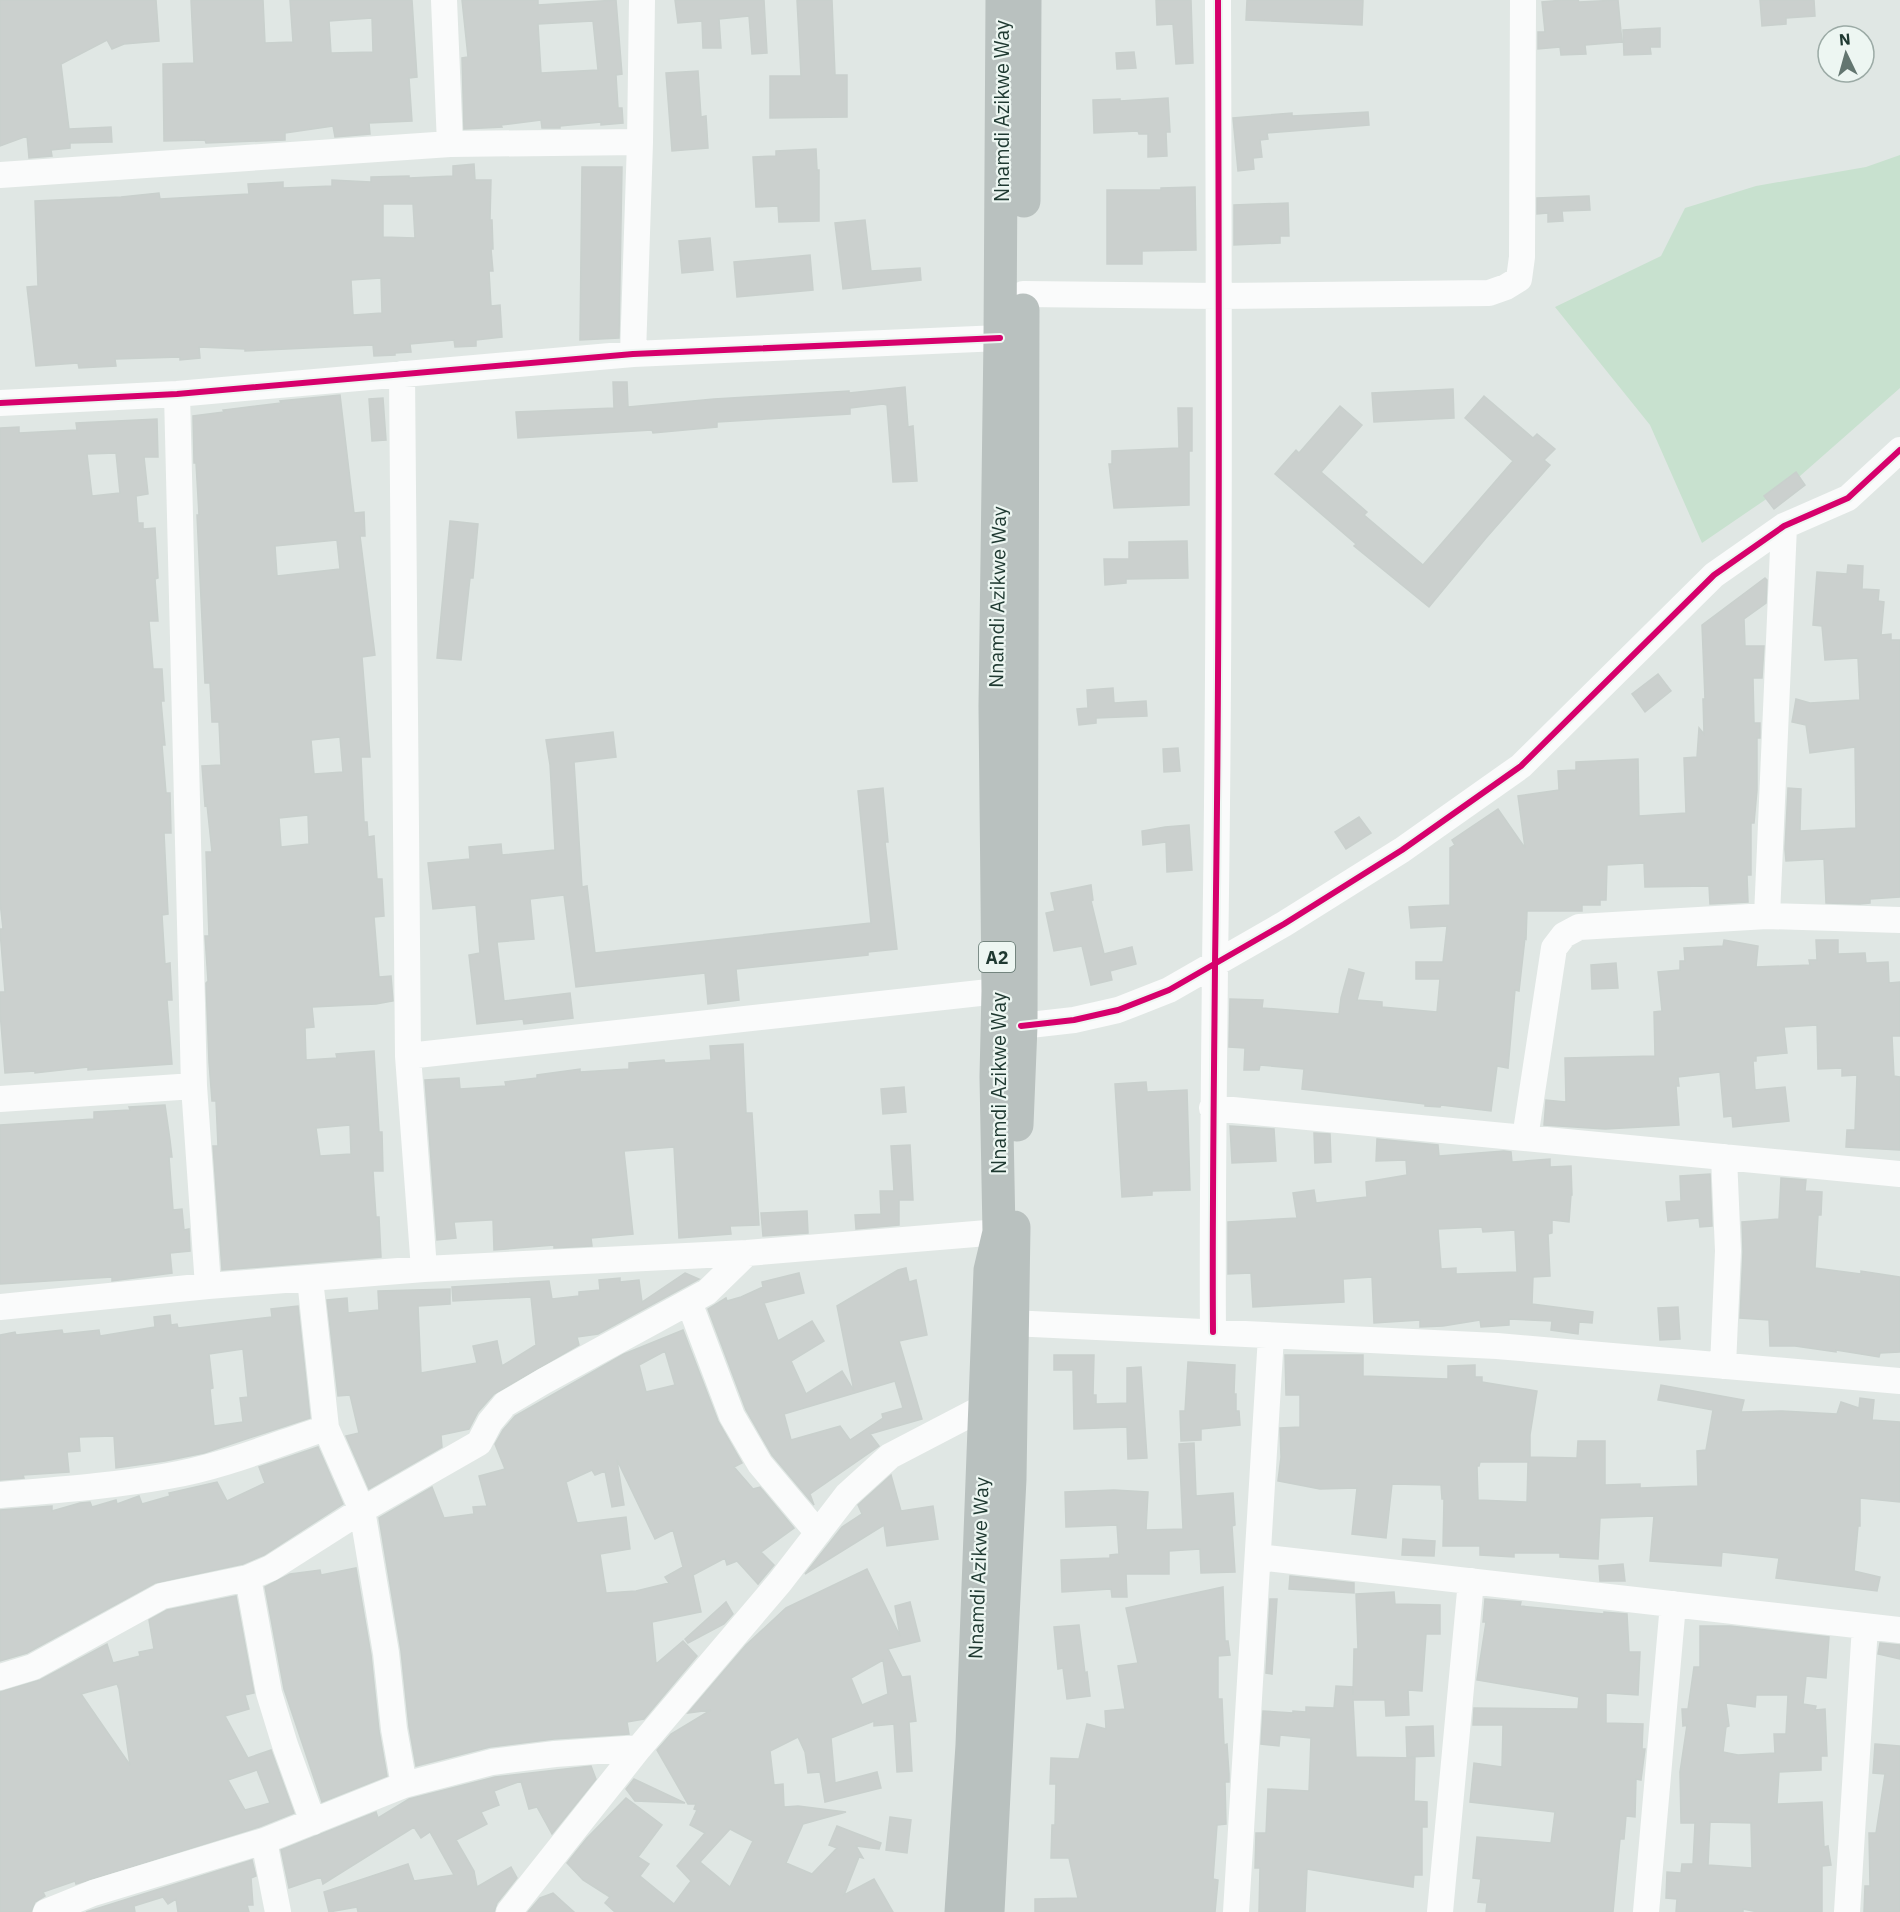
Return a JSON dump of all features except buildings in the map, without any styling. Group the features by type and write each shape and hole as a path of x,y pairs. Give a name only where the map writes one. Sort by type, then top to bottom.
{"highway":[{"name":"Nnamdi Azikwe Way","path":"961,1912 972,1746 990,1270 999,1232 996,1077 998,991 995,705 1002,0"},
{"name":"Nnamdi Azikwe Way","path":"988,1912 1010,1479 1021,1026 1025,0"}],"street":[{"path":"444,0 450,144"},
{"path":"633,354 642,0"},
{"path":"1213,1332 1212,1108 1219,296 1218,0"},
{"path":"1023,294 1219,296 1489,293 1520,279 1523,0"},
{"path":"0,175 450,144 640,142"},
{"path":"0,403 177,394 633,354 1000,338"},
{"path":"402,374 408,1056 424,1269"},
{"path":"177,394 194,1086 208,1286"},
{"path":"1021,1026 1074,1020 1118,1010 1169,990 1402,850 1521,766 1714,575 1784,526 1848,498 1900,450"},
{"path":"1767,916 1784,526"},
{"path":"1525,1138 1554,948 1564,935 1579,927 1767,916 1900,920"},
{"path":"408,1056 998,991"},
{"path":"0,1099 194,1086"},
{"path":"1212,1108 1900,1174"},
{"path":"1723,1366 1728,1251 1724,1157"},
{"path":"0,1307 208,1286 424,1269 747,1253 999,1232"},
{"path":"0,1677 33,1667 162,1596 248,1578 271,1569 362,1510 479,1443 490,1422 506,1404 707,1292 747,1253"},
{"path":"310,1279 326,1428 362,1510 386,1653 394,1729 404,1785"},
{"path":"689,1302 732,1416 760,1464 818,1533"},
{"path":"1012,1323 1497,1346 1900,1381"},
{"path":"1236,1912 1271,1336"},
{"path":"509,1912 639,1748 780,1582 847,1495 890,1456 984,1407"},
{"path":"0,1495 170,1476 213,1465 326,1428"},
{"path":"1258,1557 1900,1630"},
{"path":"248,1578 269,1693 313,1822"},
{"path":"1440,1912 1471,1581"},
{"path":"1646,1912 1673,1604"},
{"path":"1847,1912 1865,1626"},
{"path":"46,1912 93,1893 264,1841 404,1785 492,1762 555,1754 639,1748"},
{"path":"264,1841 278,1912"}],"green space":[{"path":"1900,155 1900,388 1800,476 1702,543 1650,425 1555,307 1661,256 1685,208 1756,186 1866,167"}],"cycle path":[{"path":"1213,1332 1219,361 1218,0"},
{"path":"0,403 177,394 633,354 1000,338"},
{"path":"1021,1026 1074,1020 1118,1010 1169,990 1284,924 1402,850 1521,766 1714,575 1784,526 1848,498 1900,450"}]}
